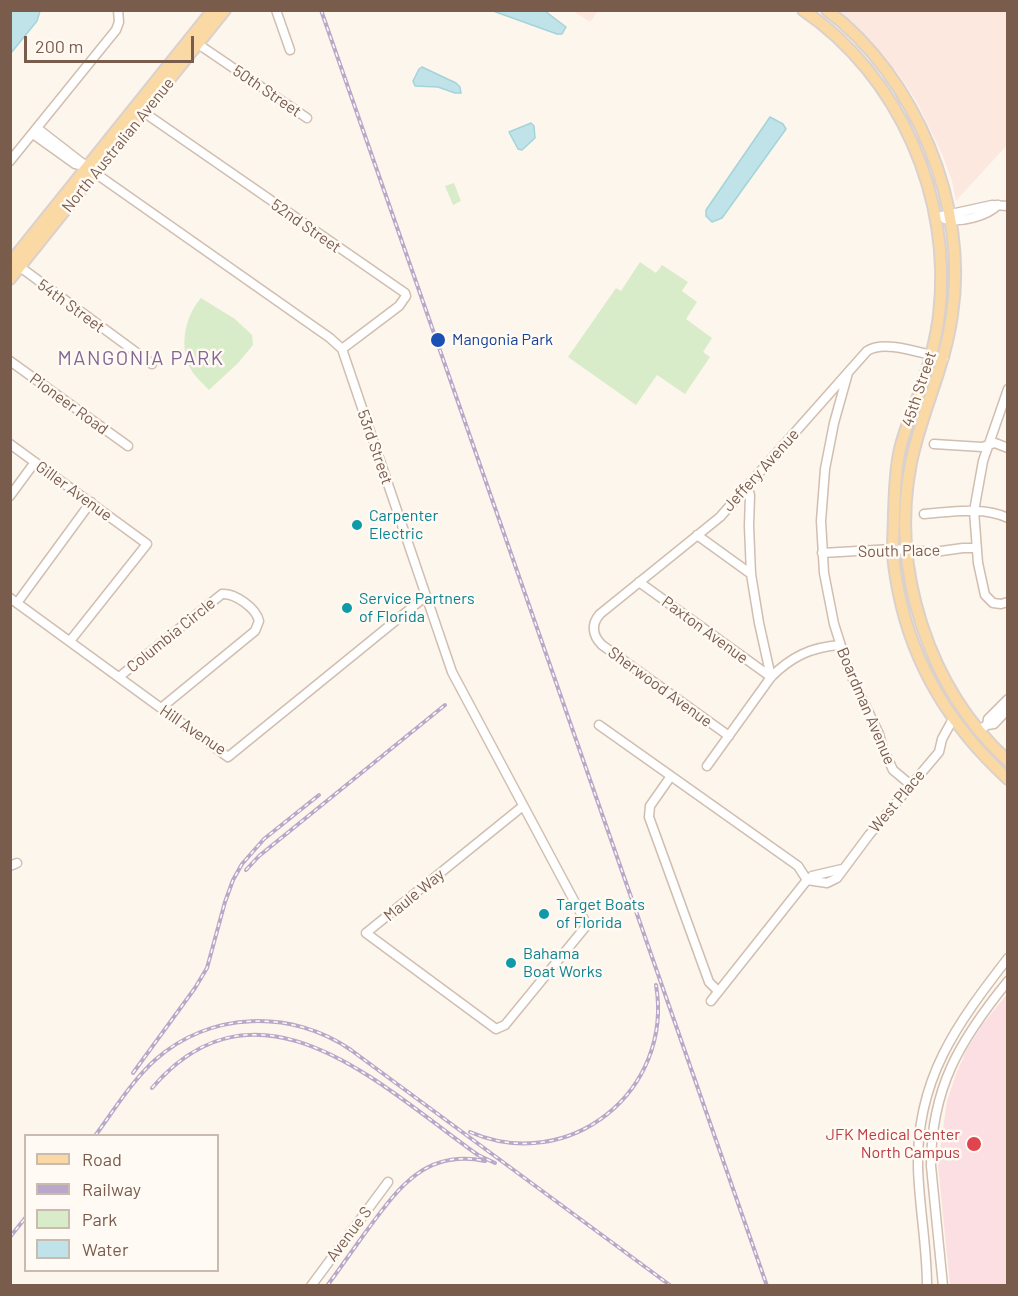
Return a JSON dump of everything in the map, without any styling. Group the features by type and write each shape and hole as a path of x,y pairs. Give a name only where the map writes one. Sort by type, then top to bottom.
{"main road":[{"name":"North Australian Avenue","path":"10,279 15,265 212,16 225,10"},
{"name":"45th Street","path":"803,10 822,14 864,45 891,78 911,110 936,160 943,182 949,217 954,294 944,358 910,466 905,509 906,550 910,582 921,622 936,662 957,700 983,728 1008,761"},
{"name":"45th Street","path":"822,14 858,58 894,108 918,155 937,217 941,254 941,294 931,355 899,452 893,549 898,587 908,629 924,670 957,724 978,750 1008,779"},
{"name":"North Australian Avenue","path":"140,109 198,44 212,16"},
{"path":"957,724 968,732 983,728"}],"street":[{"path":"276,10 290,50"},
{"path":"10,161 116,30 119,12"},
{"name":"50th Street","path":"198,44 307,118"},
{"name":"52nd Street","path":"140,109 405,293 404,302 342,349"},
{"path":"35,131 75,164 92,170 330,338 342,349"},
{"path":"937,217 992,212 1003,205"},
{"name":"54th Street","path":"15,265 152,364"},
{"name":"Jeffery Avenue","path":"594,634 597,617 720,517 867,351 879,346 888,346 944,358"},
{"name":"53rd Street","path":"342,349 452,672 586,925 500,1029 492,1027 430,981"},
{"name":"Pioneer Road","path":"10,362 128,446"},
{"name":"Boardman Avenue","path":"848,372 834,423 825,469 821,509 822,553 829,602 840,645 858,693 879,734 893,770 911,785"},
{"path":"1006,603 993,603 985,595 976,548 974,511 983,461 1008,389"},
{"path":"934,444 982,447 995,443 1008,448"},
{"name":"Giller Avenue","path":"10,444 147,544 70,641"},
{"path":"10,496 35,462"},
{"path":"747,486 750,495 751,574 771,677"},
{"path":"14,601 91,502"},
{"path":"924,514 974,511 1008,518"},
{"path":"697,535 751,574"},
{"name":"South Place","path":"822,553 893,549 934,552 976,548"},
{"name":"Paxton Avenue","path":"639,582 771,677"},
{"name":"Columbia Circle","path":"119,677 222,594 234,596 256,613 259,625 255,631 161,708"},
{"name":"Hill Avenue","path":"14,601 228,757 426,596"},
{"name":"Sherwood Avenue","path":"594,634 602,645 729,736"},
{"path":"707,766 771,677 781,667 797,656 820,648 840,645"},
{"path":"983,728 988,719 1008,699"},
{"path":"983,728 994,724 1008,709"},
{"name":"West Place","path":"807,880 827,883 837,878 839,870 939,752 946,731 957,724"},
{"path":"599,725 798,866 807,880"},
{"path":"670,776 650,806 649,817 709,982 718,991"},
{"name":"Maule Way","path":"430,981 366,933 523,806"},
{"path":"711,1000 807,880 818,875 821,868 829,867 839,870"},
{"path":"927,1286 918,1164 924,1105 935,1070 951,1036 971,1005 1008,958"},
{"path":"943,1286 931,1176 931,1147 937,1110 947,1075 963,1043 982,1012 1008,981"},
{"name":"Avenue S","path":"311,1286 388,1182"}],"shaded area":[{"path":"573,11 598,11 590,22"},
{"path":"838,11 1007,11 1007,145 956,201 952,181 942,154 917,102 897,72 875,46"},
{"name":"JFK Medical Center North Campus","path":"1007,994 1007,1285 950,1285 938,1165 947,1101 967,1049 982,1025"}],"green space":[{"path":"454,183 461,201 453,205 445,186"},
{"path":"640,262 656,273 662,265 688,282 682,291 697,302 686,319 712,338 703,352 710,357 685,394 657,375 636,405 568,357 616,288 621,291"},
{"path":"201,298 235,319 252,335 253,345 238,363 209,390 188,364 184,344 190,314"}],"water":[{"path":"11,10 40,11 37,21 11,53"},
{"path":"493,11 545,11 566,27 562,34 557,34"},
{"path":"422,67 456,83 461,93 438,87 415,86 413,81"},
{"path":"770,117 783,124 786,129 722,218 712,222 706,216 706,210"},
{"path":"531,123 534,126 535,138 522,150 518,149 509,132"}],"railway":[{"path":"321,10 767,1286"},
{"path":"246,870 259,856 445,705"},
{"path":"133,1073 207,968 225,902 242,864 264,839 319,795"},
{"path":"470,1132 507,1142 543,1142 577,1132 607,1114 631,1089 648,1059 657,1024 656,985"},
{"path":"96,1134 139,1077 155,1060 177,1044 201,1032 226,1024 252,1021 278,1022 303,1027 351,1050 671,1286"},
{"path":"152,1088 193,1052 235,1036 277,1037 320,1050 361,1071 478,1155 495,1163"},
{"path":"327,1286 391,1199 416,1175 430,1166 446,1161 464,1159 485,1161"},
{"path":"10,1237 24,1220"}],"place":[{"name":"Mangonia Park","path":"438,340"},
{"name":"Carpenter Electric","path":"357,525"},
{"name":"Service Partners of Florida","path":"347,608"},
{"name":"Target Boats of Florida","path":"544,914"},
{"name":"Bahama Boat Works","path":"511,963"},
{"name":"JFK Medical Center North Campus","path":"974,1144"}],"district":[{"name":"MANGONIA PARK","path":"141,358"}]}
